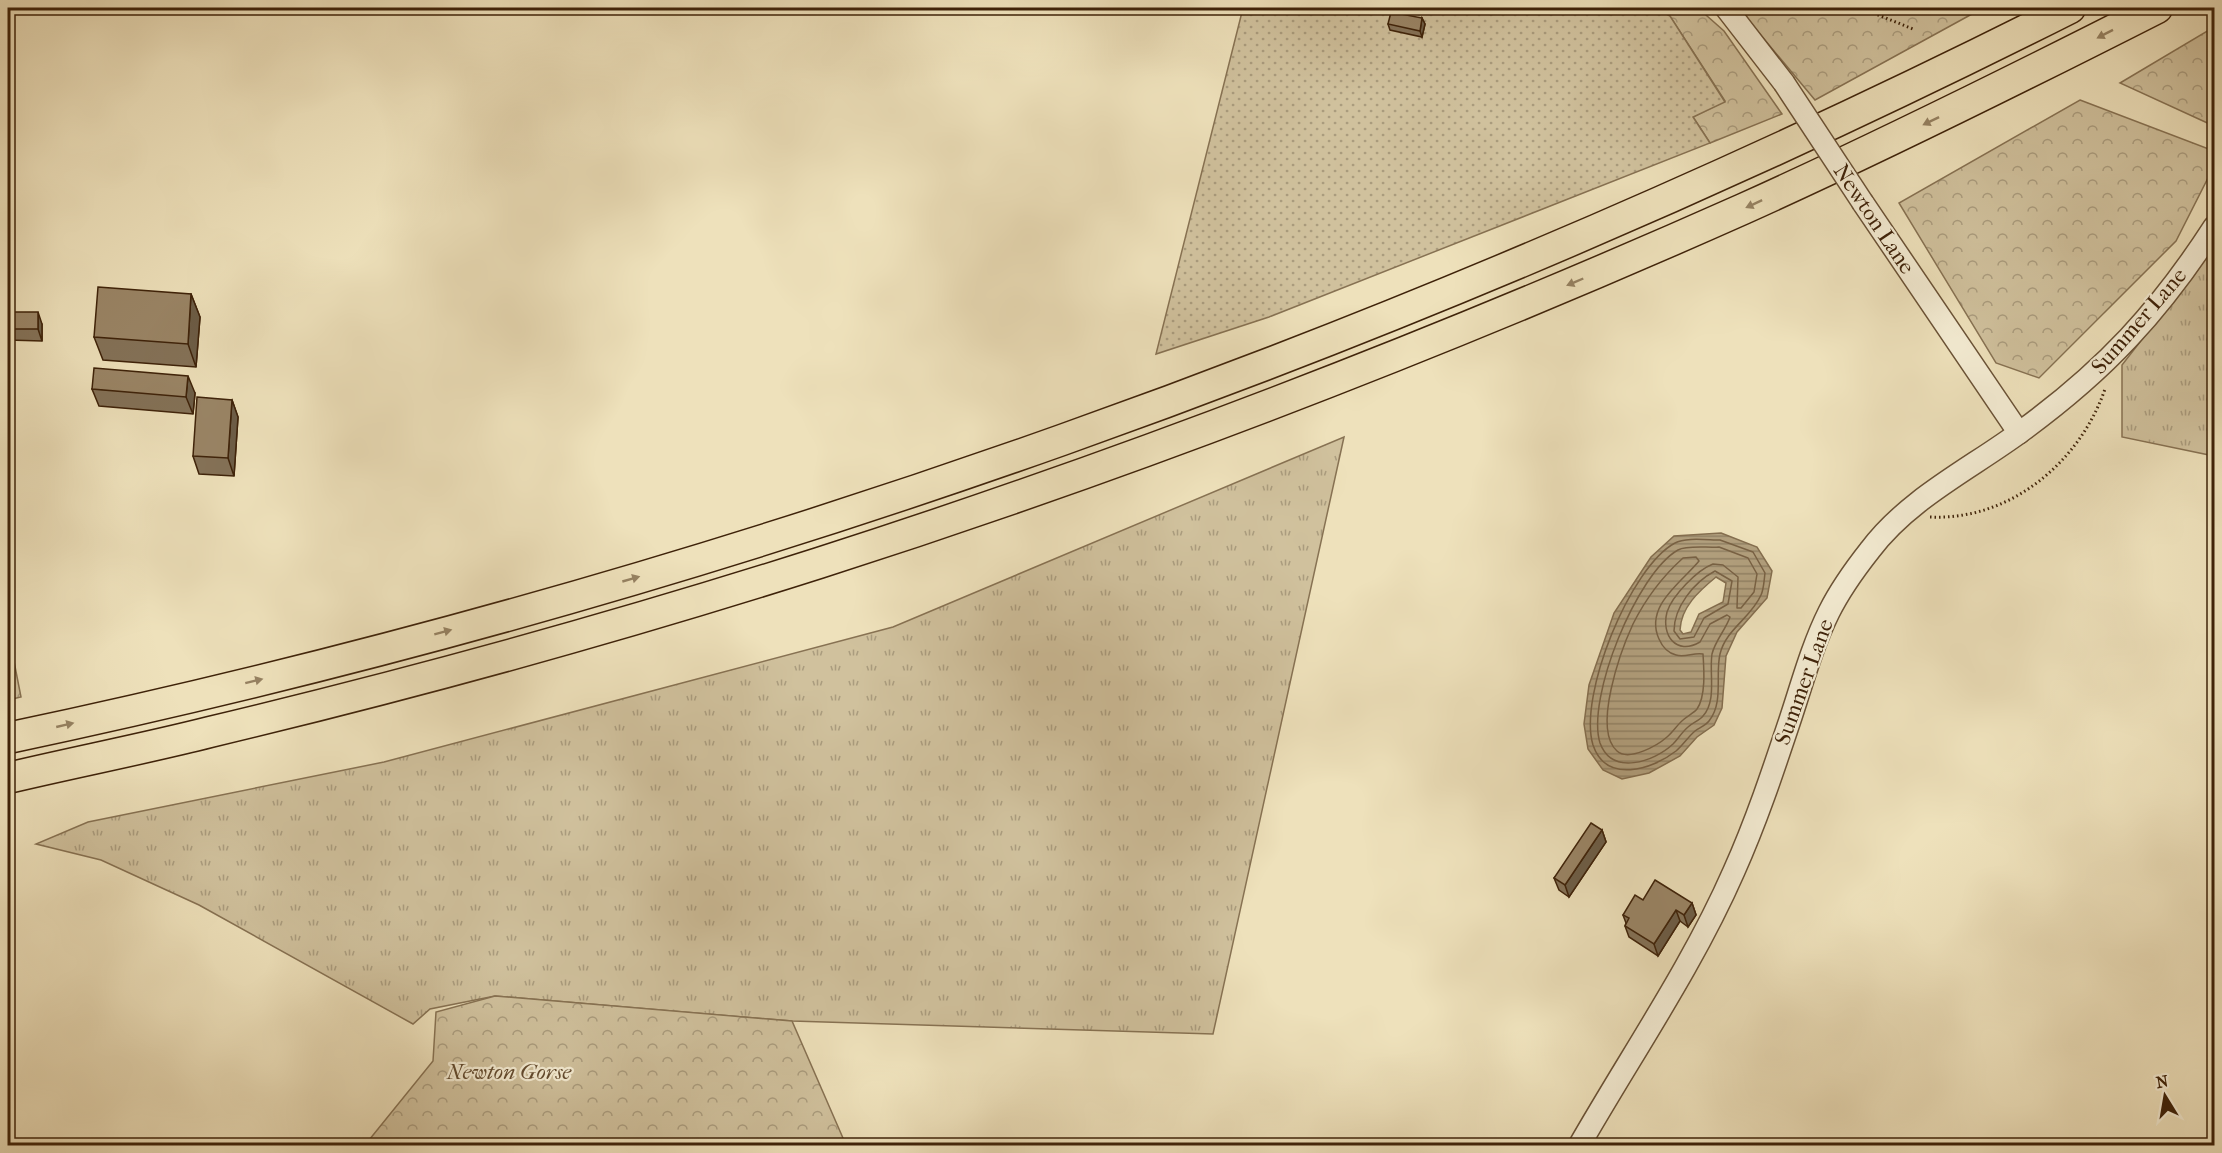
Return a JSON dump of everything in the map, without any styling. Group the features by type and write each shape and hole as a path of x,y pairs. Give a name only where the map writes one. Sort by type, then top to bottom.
{"highway":[{"path":"8,738 204,693 556,601 803,526 1127,416 1446,294 1590,233 1875,105 2070,8"},
{"path":"8,778 302,710 556,642 818,563 1143,452 1461,330 1748,207 1893,139 2157,8"}],"street":[{"name":"Newton Lane","path":"1725,8 1784,83 2019,433"},
{"name":"Summer Lane","path":"1579,1146 1678,978 1734,872 1767,791 1814,646 1829,611 1872,546 1904,515 1953,477 2019,433 2099,370 2144,322 2178,280 2214,226"}],"path":[{"path":"1861,8 1913,29"},
{"path":"1904,515 1945,518 1993,507 2036,486 2068,457 2098,411 2105,388 2099,370"}],"green space":[{"path":"1243,8 1655,8 1670,16 1725,102 1693,117 1710,143 1269,317 1156,354"},
{"path":"1655,8 1698,8 1724,31 1782,114 1710,143 1693,117 1725,101 1670,16"},
{"path":"1738,8 1983,8 1815,100"},
{"path":"2214,27 2214,126 2120,83"},
{"path":"2080,100 2214,151 2214,166 2176,241 2039,378 1996,363 1899,203"},
{"path":"2214,247 2214,456 2122,437 2122,365"},
{"path":"1344,437 1213,1034 792,1021 495,996 430,1009 413,1024 199,905 101,860 36,844 88,822 384,762 893,627"},
{"path":"8,631 21,697 8,700"},
{"name":"Newton Gorse","path":"495,996 792,1021 846,1145 365,1145 433,1061 436,1012"}],"water":[{"path":"1721,533 1757,547 1772,571 1767,598 1737,632 1726,656 1722,708 1714,725 1697,737 1680,756 1649,773 1622,779 1603,770 1588,749 1584,724 1589,685 1614,613 1651,557 1674,536","holes":["1716,577 1726,583 1723,602 1699,614 1691,632 1683,634 1680,630 1681,622 1692,600"]}],"building":[{"path":"1391,12 1422,18 1420,31 1388,24"},
{"path":"98,287 191,294 188,344 94,337"},
{"path":"8,312 38,312 38,329 8,329"},
{"path":"94,368 188,376 186,397 92,389"},
{"path":"197,397 232,400 228,458 193,456"},
{"path":"1591,823 1602,830 1565,885 1554,878"},
{"path":"1655,880 1692,903 1684,915 1676,910 1654,944 1625,926 1629,918 1623,915 1635,895 1643,900"}]}
